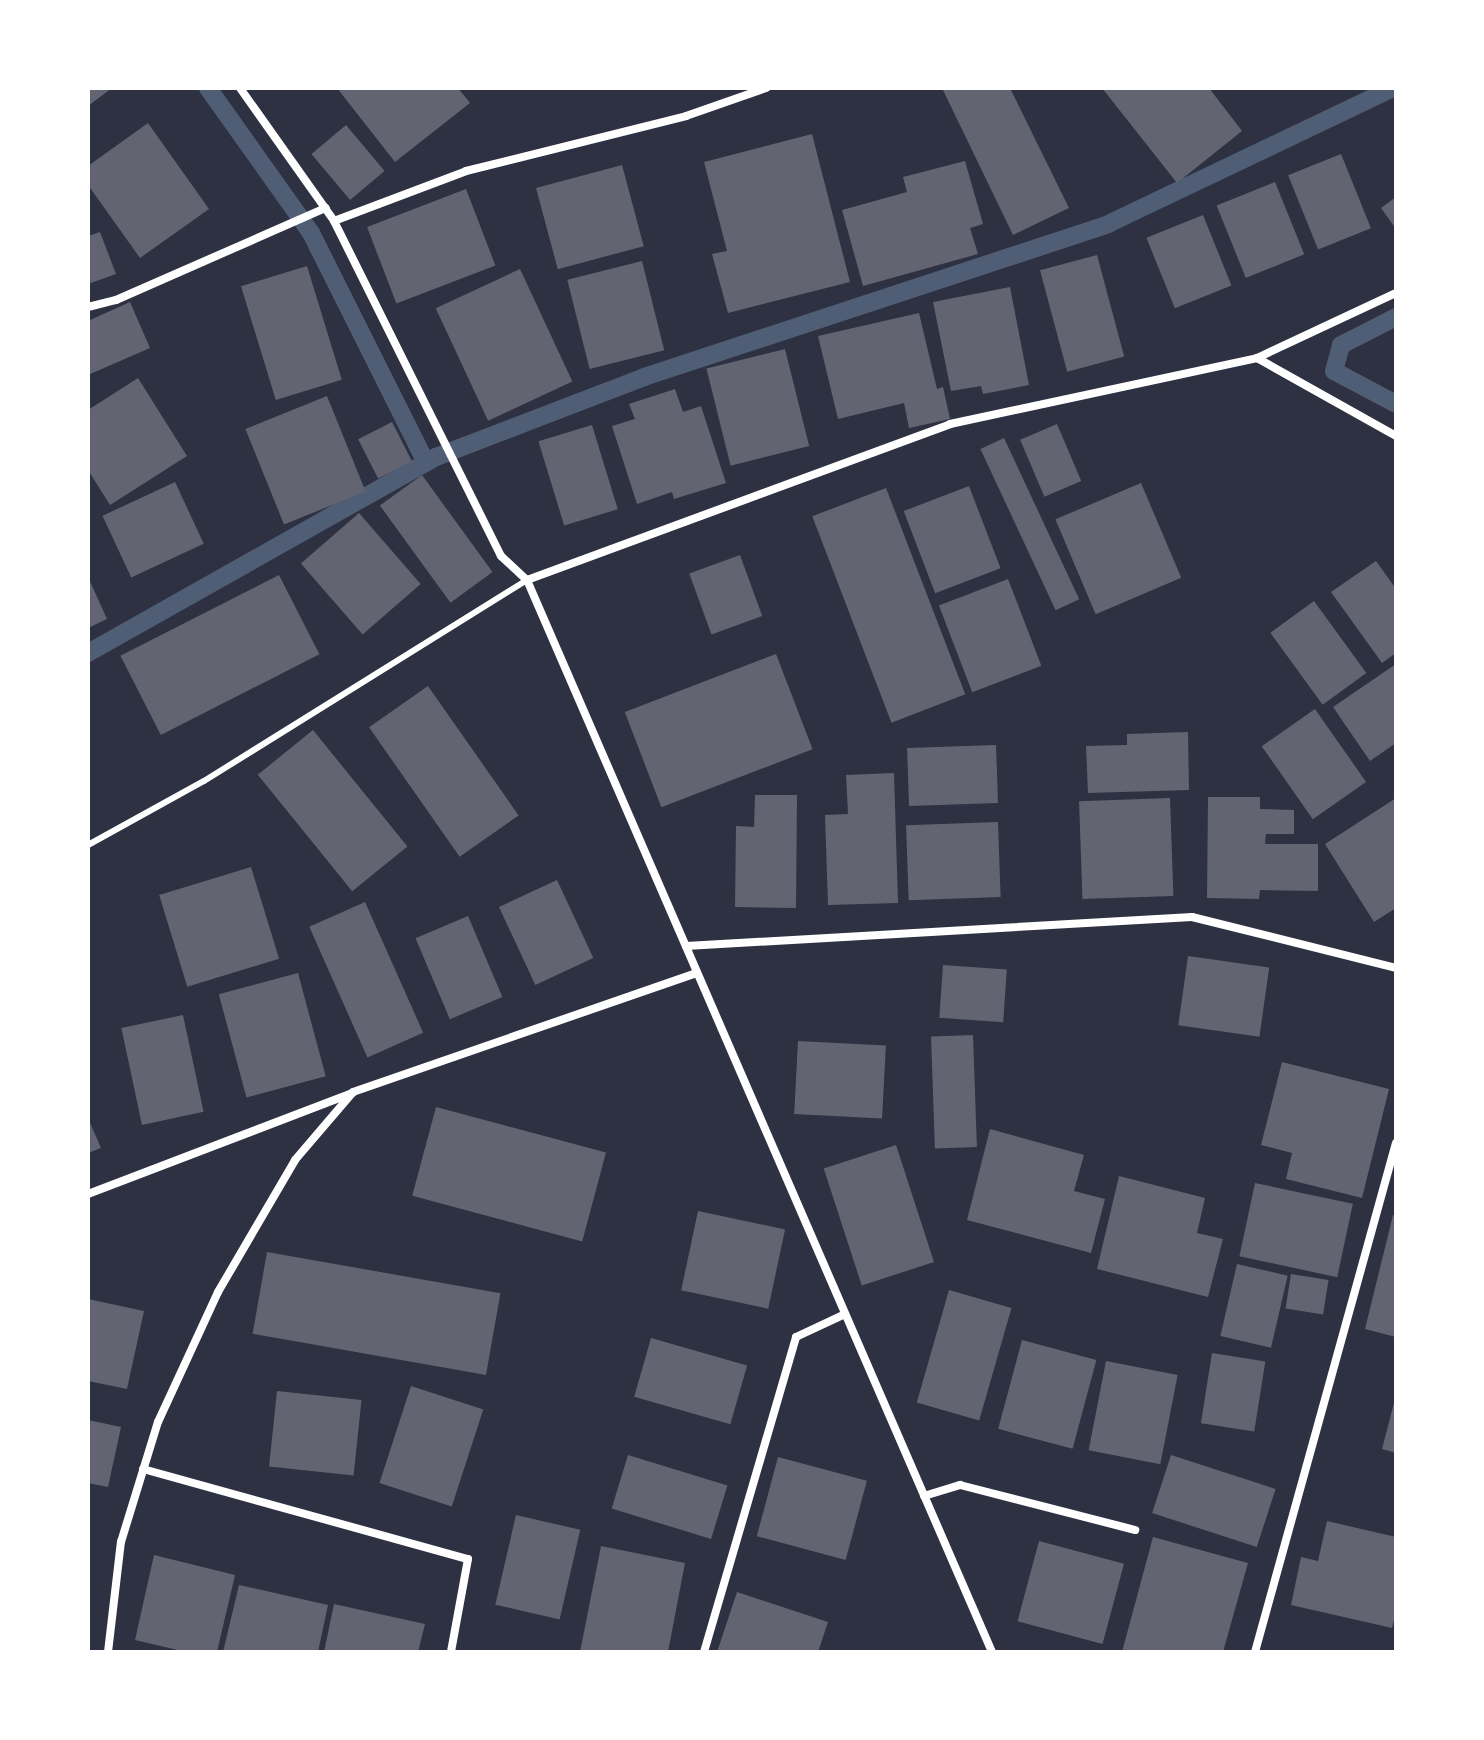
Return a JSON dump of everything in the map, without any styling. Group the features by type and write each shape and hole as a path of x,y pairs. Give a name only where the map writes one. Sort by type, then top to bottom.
{"street":[{"path":"240,88 334,221 501,556 527,580 992,1652"},
{"path":"334,221 466,171 686,116 766,88"},
{"path":"88,307 116,300 326,208"},
{"path":"527,580 950,424 1257,358 1396,293"},
{"path":"1257,358 1396,436"},
{"path":"686,946 1192,917 1396,968"},
{"path":"88,1194 353,1092 697,973"},
{"path":"108,1652 121,1542 158,1422 218,1292 295,1160 353,1092"},
{"path":"1255,1652 1396,1143"},
{"path":"704,1652 796,1337 845,1314"},
{"path":"143,1469 468,1559 451,1652"},
{"path":"924,1496 960,1485 1135,1530"}],"lane":[{"path":"88,845 204,781 527,580"}],"building":[{"path":"88,88 112,88 88,106"},
{"path":"337,88 458,88 470,103 395,162"},
{"path":"942,88 1010,88 1069,208 1013,235"},
{"path":"1102,88 1209,88 1242,131 1177,183"},
{"path":"148,123 209,209 140,258 88,185 88,166"},
{"path":"346,125 385,171 350,200 312,154"},
{"path":"812,134 850,282 728,313 712,254 727,251 704,162"},
{"path":"1341,154 1371,228 1318,250 1288,175"},
{"path":"965,161 983,224 970,228 978,254 863,286 842,210 907,192 903,177"},
{"path":"622,165 644,246 558,269 536,188"},
{"path":"1275,182 1304,254 1246,278 1217,206"},
{"path":"466,189 495,266 396,304 367,227"},
{"path":"1396,197 1396,229 1381,208"},
{"path":"1203,215 1231,285 1175,308 1146,238"},
{"path":"100,232 116,274 88,284 88,236"},
{"path":"1097,255 1124,356 1067,372 1040,270"},
{"path":"642,261 664,350 590,369 567,280"},
{"path":"307,266 342,380 276,400 241,286"},
{"path":"520,269 572,381 488,421 436,308"},
{"path":"1010,287 1029,385 983,394 981,386 951,391 933,302"},
{"path":"130,302 150,348 88,375 88,321"},
{"path":"919,313 937,389 943,387 950,419 909,428 904,403 838,419 818,336"},
{"path":"785,349 809,446 731,466 706,369"},
{"path":"138,378 187,456 110,505 88,470 88,410"},
{"path":"675,389 683,412 701,406 726,483 674,499 672,492 637,504 612,426 635,419 629,404"},
{"path":"327,396 366,491 284,524 245,429"},
{"path":"392,422 412,461 378,478 358,439"},
{"path":"1057,424 1081,481 1044,497 1020,440"},
{"path":"592,425 618,509 564,526 538,441"},
{"path":"1004,438 1079,599 1056,610 980,449"},
{"path":"422,475 493,572 450,603 380,506"},
{"path":"175,482 204,544 131,577 102,516"},
{"path":"1141,483 1181,578 1096,614 1055,519"},
{"path":"969,486 1001,568 935,593 904,511"},
{"path":"886,488 965,694 891,723 812,516"},
{"path":"359,513 421,584 363,634 301,564"},
{"path":"740,555 762,616 711,635 689,573"},
{"path":"1376,561 1396,589 1396,653 1382,663 1331,592"},
{"path":"279,575 319,654 161,735 120,656"},
{"path":"88,577 107,619 88,628"},
{"path":"1008,579 1041,666 972,692 939,606"},
{"path":"1314,601 1366,673 1323,705 1270,633"},
{"path":"776,654 813,749 661,807 625,712"},
{"path":"1396,664 1396,743 1370,761 1333,707"},
{"path":"428,686 519,815 460,857 369,727"},
{"path":"1315,709 1366,782 1313,819 1262,746"},
{"path":"313,730 407,847 352,891 258,775"},
{"path":"1188,732 1189,790 1088,793 1086,746 1127,745 1127,734"},
{"path":"996,745 998,803 909,806 907,748"},
{"path":"894,773 898,903 828,905 825,815 848,814 846,775"},
{"path":"755,795 797,795 796,908 735,907 736,826 754,827"},
{"path":"1208,797 1260,797 1260,809 1294,810 1294,834 1266,834 1265,844 1318,844 1318,891 1260,890 1259,899 1207,898"},
{"path":"1170,798 1173,896 1082,899 1079,801"},
{"path":"1396,798 1396,908 1374,922 1325,844"},
{"path":"998,822 1001,897 909,900 906,825"},
{"path":"251,867 279,959 187,987 159,895"},
{"path":"557,880 593,958 535,985 499,907"},
{"path":"365,902 423,1033 367,1057 309,927"},
{"path":"468,916 502,997 450,1019 416,938"},
{"path":"1188,956 1269,967 1259,1037 1178,1025"},
{"path":"943,965 1007,969 1003,1022 939,1018"},
{"path":"298,973 326,1076 246,1098 219,994"},
{"path":"183,1015 204,1112 142,1125 121,1028"},
{"path":"973,1035 977,1147 935,1148 931,1036"},
{"path":"798,1041 886,1046 882,1119 794,1114"},
{"path":"1282,1062 1389,1089 1362,1198 1286,1179 1292,1153 1261,1145"},
{"path":"436,1107 606,1153 582,1241 412,1196"},
{"path":"88,1118 101,1148 88,1153"},
{"path":"990,1129 1084,1155 1074,1191 1105,1199 1091,1253 967,1220"},
{"path":"896,1145 934,1262 862,1285 824,1168"},
{"path":"1119,1176 1205,1198 1197,1233 1223,1239 1208,1297 1097,1269"},
{"path":"1255,1183 1353,1204 1337,1277 1239,1256"},
{"path":"698,1211 785,1230 768,1309 681,1290"},
{"path":"1393,1215 1396,1215 1396,1337 1365,1329"},
{"path":"267,1252 500,1293 486,1375 253,1334"},
{"path":"1237,1264 1288,1276 1271,1348 1220,1336"},
{"path":"1291,1274 1329,1280 1323,1315 1286,1309"},
{"path":"949,1290 1011,1308 979,1420 917,1402"},
{"path":"88,1299 144,1311 127,1389 88,1381"},
{"path":"651,1338 747,1366 730,1424 634,1397"},
{"path":"1022,1340 1096,1360 1073,1449 998,1429"},
{"path":"1212,1353 1265,1361 1254,1432 1201,1423"},
{"path":"1106,1361 1178,1375 1160,1464 1089,1450"},
{"path":"411,1386 483,1409 452,1506 379,1483"},
{"path":"277,1391 362,1400 354,1475 269,1467"},
{"path":"1396,1395 1396,1453 1382,1449"},
{"path":"88,1420 121,1427 108,1487 88,1483"},
{"path":"628,1455 727,1485 711,1539 612,1509"},
{"path":"1171,1455 1276,1489 1257,1547 1152,1513"},
{"path":"778,1457 867,1481 846,1560 757,1536"},
{"path":"516,1515 580,1530 560,1619 495,1605"},
{"path":"1327,1521 1396,1537 1396,1612 1392,1628 1291,1605 1301,1557 1318,1561"},
{"path":"1153,1537 1248,1563 1223,1652 1122,1652"},
{"path":"1039,1541 1124,1564 1103,1644 1018,1621"},
{"path":"601,1546 685,1563 668,1652 580,1652"},
{"path":"154,1555 235,1575 217,1652 186,1652 135,1640"},
{"path":"239,1585 328,1605 318,1652 223,1652"},
{"path":"737,1592 828,1622 818,1652 717,1652"},
{"path":"334,1604 425,1624 418,1652 324,1652"}],"waterway":[{"path":"208,88 311,233 426,463"},
{"path":"88,653 436,457 644,377 1108,224 1393,88"},
{"path":"1396,317 1341,345 1334,371 1396,404"}]}
